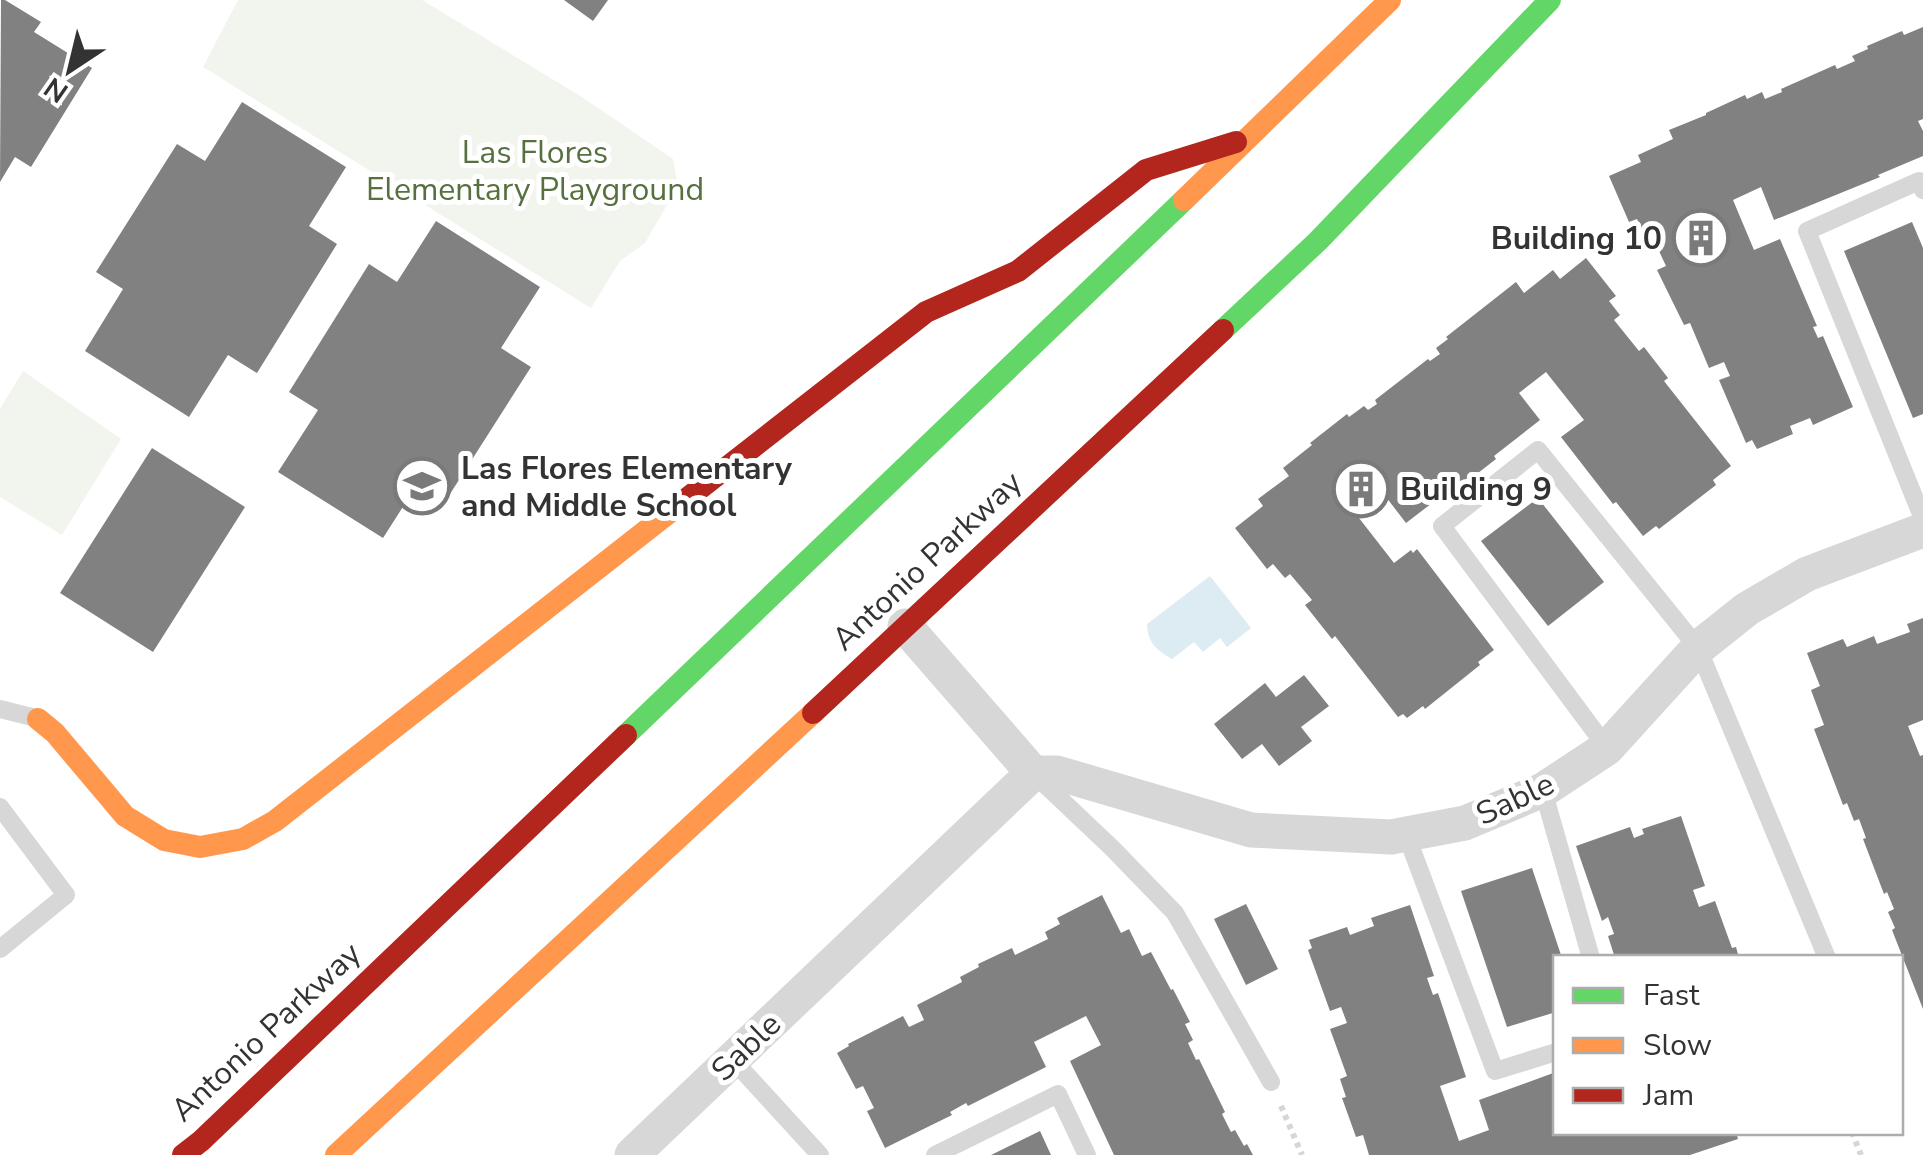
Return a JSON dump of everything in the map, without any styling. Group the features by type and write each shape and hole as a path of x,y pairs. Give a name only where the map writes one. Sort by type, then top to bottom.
{"main road":[{"name":"Antonio Parkway","path":"183,1155 967,409 1390,0"},
{"name":"Antonio Parkway","path":"336,1155 1318,241 1550,0"},
{"path":"38,719 55,733 124,816 164,840 200,848 244,839 275,821 926,312 1018,271 1146,170 1248,138"}],"street":[{"name":"Sable","path":"632,1155 1033,773 1057,773 1251,830 1391,837 1465,822 1543,790 1607,748 1698,648 1747,609 1807,574 1923,530"},
{"path":"905,626 1033,773"}],"lane":[{"path":"1923,190 1919,181 1807,231 1923,520"},
{"path":"1607,748 1442,526 1538,450 1698,648 1826,955"},
{"path":"0,709 38,719"},
{"path":"1033,773 1175,913 1271,1082"},
{"path":"1543,790 1590,955"},
{"path":"0,807 66,894 0,949"},
{"path":"1406,834 1495,1071 1553,1053"},
{"path":"733,1060 820,1155"},
{"path":"936,1155 1058,1094 1087,1155"}],"path":[{"path":"1271,1082 1302,1155"}],"green space":[{"name":"Las Flores Elementary Playground","path":"238,0 422,0 582,97 673,159 678,186 645,243 620,261 591,308 203,67"},
{"path":"23,371 121,439 62,535 0,497 0,409"}],"shaded area":[{"path":"1210,576 1251,628 1227,647 1220,638 1203,652 1194,642 1172,659 1154,646 1147,624"}],"building":[{"path":"1,0 41,22 34,32 92,68 31,167 15,157 0,182"},
{"path":"564,0 608,0 593,21"},
{"name":"Building 10","path":"1923,27 1923,119 1918,121 1923,131 1923,156 1774,220 1761,187 1733,200 1754,250 1780,239 1817,326 1813,327 1818,338 1823,336 1853,407 1813,425 1810,418 1790,426 1793,434 1757,449 1752,440 1746,443 1719,380 1730,376 1724,362 1709,368 1690,323 1684,325 1657,270 1666,266 1651,234 1645,237 1637,219 1629,222 1609,176 1641,162 1638,155 1673,139 1669,130 1745,95 1747,99 1762,92 1765,99 1835,65 1837,69 1855,61 1852,56 1868,49 1867,46"},
{"path":"242,102 346,167 309,226 337,244 257,373 228,355 189,417 85,351 123,289 96,272 177,144 205,161"},
{"path":"436,221 540,287 501,348 531,367 450,494 422,477 383,538 278,472 318,410 289,392 369,264 397,282"},
{"path":"1912,222 1923,248 1923,414 1913,418 1844,251"},
{"name":"Building 9","path":"1586,258 1616,296 1609,301 1620,315 1614,320 1639,351 1644,347 1668,378 1664,381 1731,466 1713,480 1716,485 1659,529 1656,526 1643,536 1561,437 1584,420 1546,372 1519,393 1540,420 1494,456 1496,459 1406,523 1386,497 1359,518 1394,563 1417,549 1494,650 1425,709 1423,706 1407,718 1403,714 1398,717 1335,636 1332,639 1305,605 1312,600 1290,574 1285,578 1273,564 1267,569 1235,528 1263,506 1258,499 1289,476 1283,468 1310,443 1347,414 1349,417 1364,406 1368,410 1377,404 1375,400 1440,354 1436,348 1446,337 1516,282 1524,293 1553,270 1560,279"},
{"path":"152,448 245,507 153,652 60,593"},
{"path":"1538,498 1604,582 1548,626 1481,541"},
{"path":"1923,618 1923,720 1908,726 1920,756 1923,755 1923,1009 1892,930 1895,928 1888,912 1894,909 1887,892 1884,894 1859,819 1854,821 1847,803 1843,805 1814,729 1824,725 1811,690 1820,686 1807,653 1843,639 1847,647 1874,636 1877,644 1910,632 1907,624"},
{"path":"1304,675 1329,706 1301,727 1312,741 1279,766 1262,744 1242,759 1214,724 1265,683 1276,697"},
{"path":"1681,816 1705,886 1693,890 1699,907 1715,901 1738,955 1614,955 1608,936 1614,934 1608,917 1602,921 1576,846 1630,827 1634,838 1644,834 1642,829"},
{"path":"1532,868 1561,955 1553,955 1553,1013 1507,1027 1461,891"},
{"path":"1102,895 1121,933 1129,929 1142,956 1151,952 1173,989 1190,1022 1185,1024 1193,1040 1188,1043 1225,1112 1222,1114 1231,1132 1235,1130 1253,1155 1114,1155 1070,1061 1101,1045 1086,1016 1034,1042 1046,1067 968,1106 966,1103 950,1112 952,1115 885,1148 867,1111 874,1108 863,1086 856,1089 837,1053 903,1016 909,1027 924,1020 917,1005 962,982 960,977 979,967 978,964 1012,948 1015,955 1048,939 1045,932 1060,924 1057,918"},
{"path":"1246,904 1278,969 1246,985 1214,919"},
{"path":"1410,905 1434,976 1427,978 1433,995 1438,993 1466,1077 1440,1086 1459,1141 1489,1130 1479,1100 1553,1073 1553,1135 1737,1135 1738,1139 1690,1155 1369,1155 1363,1135 1356,1137 1342,1098 1346,1097 1340,1079 1347,1076 1330,1029 1347,1023 1341,1007 1330,1011 1308,950 1312,948 1309,940 1347,927 1350,935 1374,926 1371,918"},
{"path":"1040,1131 1051,1155 991,1155"}],"traffic: fast":[{"path":"1223,330 1318,241 1550,0"},
{"path":"626,735 1184,200"}],"traffic: slow":[{"path":"1184,200 1390,0"},
{"path":"38,719 55,733 125,816 164,840 200,847 243,839 275,821 680,504"},
{"path":"336,1155 813,713"}],"traffic: jam":[{"path":"680,504 926,312 1018,271 1146,170 1236,142"},
{"path":"813,713 1223,330"},
{"path":"183,1155 626,735"}],"place":[{"name":"Building 10","path":"1701,238"},
{"name":"Las Flores Elementary and Middle School","path":"422,486"},
{"name":"Building 9","path":"1361,489"}]}
